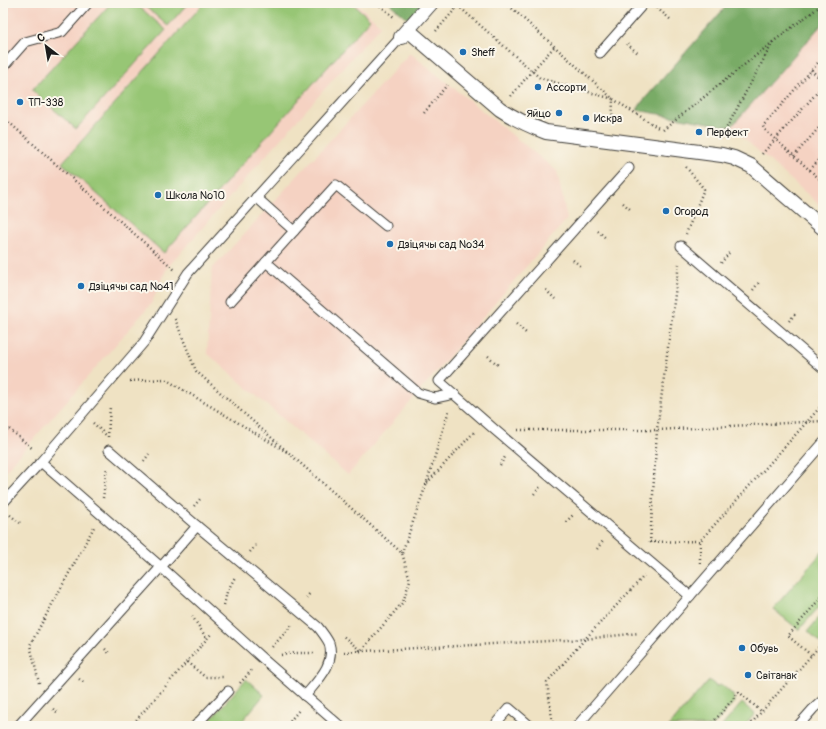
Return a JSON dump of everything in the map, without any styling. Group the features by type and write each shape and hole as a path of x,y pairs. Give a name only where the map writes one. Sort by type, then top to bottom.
{"street":[{"path":"431,3 404,33 425,44 510,116 546,132 734,158 751,166 823,228"}],"lane":[{"path":"3,67 25,42 62,32 88,3"},
{"path":"600,53 644,3"},
{"path":"3,503 43,460 144,342 188,273 404,33"},
{"path":"630,168 439,381 687,592"},
{"path":"230,302 336,184 386,226"},
{"path":"256,197 294,231"},
{"path":"681,246 823,368"},
{"path":"266,262 418,393 435,398 454,394"},
{"path":"577,726 687,592 823,442"},
{"path":"109,450 318,627 329,644 329,663 325,671 305,696"},
{"path":"43,460 262,658 340,726"},
{"path":"18,726 197,526"},
{"path":"196,726 228,690"},
{"path":"798,726 823,700"},
{"path":"497,722 509,708 530,726"}],"path":[{"path":"377,3 404,33"},
{"path":"455,3 540,78 613,99"},
{"path":"506,3 613,99 663,130"},
{"path":"656,132 663,130 774,41 823,4"},
{"path":"425,44 458,6"},
{"path":"656,8 670,19"},
{"path":"712,154 774,41"},
{"path":"625,42 639,54"},
{"path":"500,109 555,46"},
{"path":"823,57 763,126 764,129 823,182"},
{"path":"811,70 823,81"},
{"path":"424,113 458,73"},
{"path":"751,166 823,86"},
{"path":"611,141 613,99"},
{"path":"3,117 184,278"},
{"path":"794,156 823,124"},
{"path":"553,726 547,682 648,571 657,430 681,246 704,189 670,149"},
{"path":"810,170 823,155"},
{"path":"623,203 631,210"},
{"path":"598,231 607,239"},
{"path":"721,263 728,253"},
{"path":"573,260 582,268"},
{"path":"752,290 760,281"},
{"path":"546,290 555,298"},
{"path":"169,303 196,371 402,552 410,580 403,602 361,651"},
{"path":"788,322 796,312"},
{"path":"516,324 526,333"},
{"path":"488,356 498,365"},
{"path":"123,381 165,379 292,456"},
{"path":"43,698 30,645 102,514 109,450 110,381"},
{"path":"402,552 426,485 454,394"},
{"path":"687,592 700,568 700,541 823,404"},
{"path":"426,485 478,427 495,430 657,430 823,421"},
{"path":"3,424 43,460"},
{"path":"141,465 149,454"},
{"path":"192,508 201,498"},
{"path":"566,522 577,511"},
{"path":"8,513 20,523"},
{"path":"597,548 607,536"},
{"path":"650,542 700,541"},
{"path":"131,726 222,621 226,592 243,564 247,554 256,545"},
{"path":"785,639 823,596"},
{"path":"262,658 295,653 330,653 585,639 645,633"},
{"path":"788,636 811,655"},
{"path":"749,726 823,642"},
{"path":"187,662 205,677 224,677 228,680"},
{"path":"710,726 742,690"},
{"path":"739,692 762,712"}],"shaded area":[{"name":"Школа №10","path":"3,3 356,3 381,25 167,268 151,304 3,474"},
{"path":"823,23 823,208 731,127"},
{"name":"Дзіцячы сад №34","path":"410,53 557,171 567,219 348,475 207,353 212,269"}],"green space":[{"path":"111,3 135,3 166,30 76,129 32,90"},
{"path":"141,3 188,3 168,26"},
{"path":"204,3 352,3 370,19 164,253 62,163"},
{"path":"389,3 422,3 408,19"},
{"path":"729,3 823,3 823,23 731,127 637,110 642,102"},
{"path":"823,551 823,602 799,630 773,609"},
{"path":"823,613 823,640 821,643 808,631"},
{"path":"246,679 264,695 238,726 205,726"},
{"path":"709,680 716,686 722,685 733,695 734,702 713,726 669,726"},
{"path":"742,703 755,714 744,726 722,726"}],"place":[{"name":"Sheff","path":"463,52"},
{"name":"Ассорти","path":"538,87"},
{"name":"ТП-338","path":"20,102"},
{"name":"Яйцо","path":"559,113"},
{"name":"Искра","path":"586,118"},
{"name":"Перфект","path":"699,132"},
{"name":"Школа №10","path":"158,195"},
{"name":"Огород","path":"666,211"},
{"name":"Дзіцячы сад №34","path":"390,244"},
{"name":"Дзіцячы сад №41","path":"81,286"},
{"name":"Обувь","path":"742,648"},
{"name":"Світанак","path":"748,675"}]}
